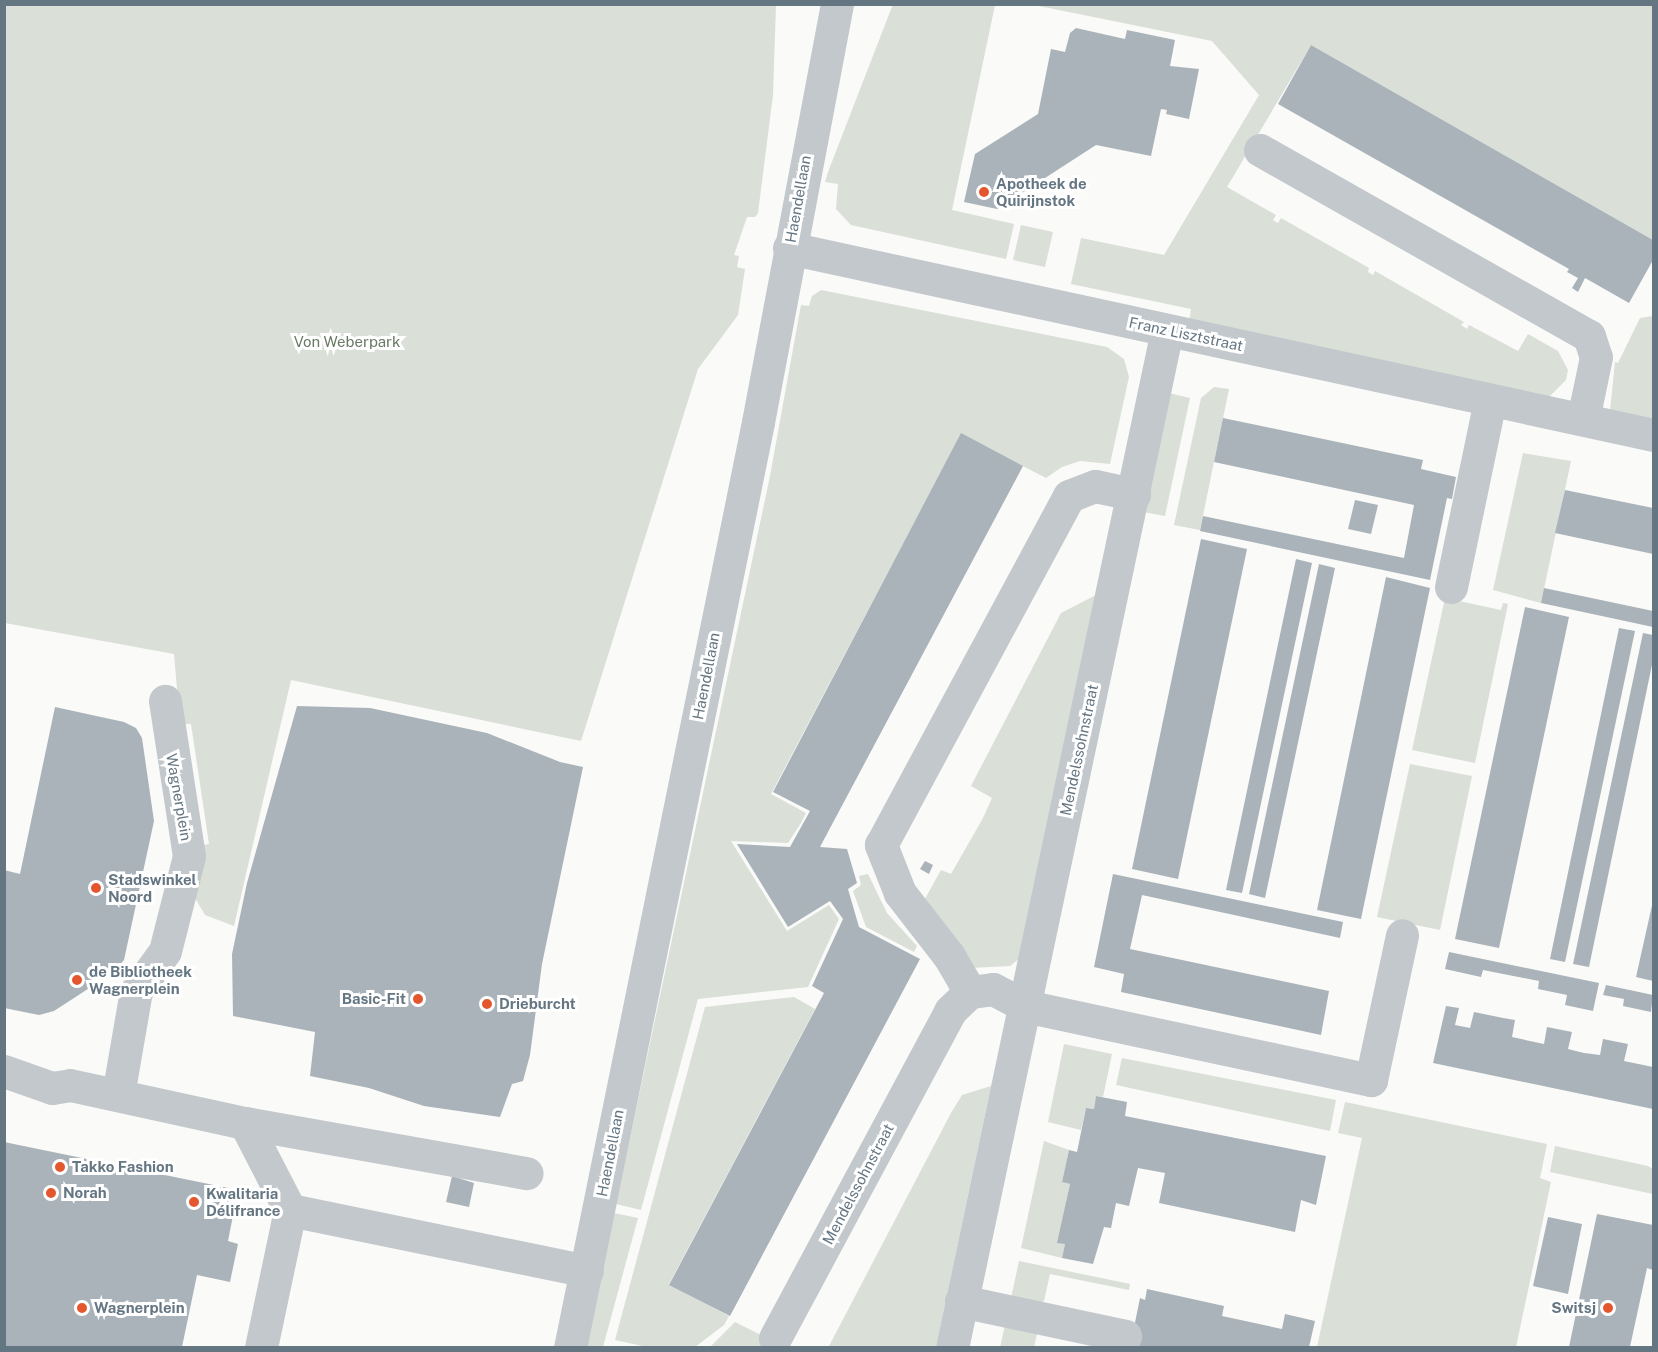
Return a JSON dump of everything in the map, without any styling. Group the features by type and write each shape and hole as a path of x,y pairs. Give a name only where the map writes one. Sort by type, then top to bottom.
{"street":[{"name":"Haendellaan","path":"570,1347 587,1271 837,4"},
{"path":"1260,150 1589,336 1596,357 1583,419"},
{"name":"Franz Lisztstraat","path":"789,248 1653,435"},
{"name":"Mendelssohnstraat","path":"952,1347 1167,330"},
{"path":"1451,587 1491,400"},
{"path":"1134,494 1095,486 1069,496 881,845 900,892 949,956 970,992 993,989 1025,1006 1371,1080 1402,935"},
{"name":"Wagnerplein","path":"118,1095 136,991 165,951 189,856 165,700"},
{"name":"Mendelssohnstraat","path":"775,1338 950,1011 970,992"},
{"path":"4,1071 52,1088 70,1085 245,1123 527,1173"},
{"path":"245,1123 290,1210 261,1347"},
{"path":"290,1210 587,1271"},
{"path":"962,1301 1125,1336"}],"green space":[{"path":"893,4 995,5 952,210 1014,224 1006,259 851,225 836,209 838,184 825,182"},
{"name":"Von Weberpark","path":"4,5 776,5 773,95 758,213 755,217 747,217 734,255 739,256 737,267 745,269 738,315 698,369 581,741 291,680 234,926 205,915 192,893 199,846 209,844 191,724 180,724 174,654 5,623"},
{"path":"1034,5 1653,5 1653,240 1311,45 1227,187 1276,215 1273,220 1278,223 1281,218 1369,268 1368,272 1373,275 1375,271 1464,322 1461,325 1467,329 1469,325 1518,351 1528,334 1558,351 1568,370 1566,380 1548,398 1189,322 1191,309 1071,284 1081,238 1164,255 1259,95 1212,41"},
{"path":"1021,225 1053,232 1045,267 1013,260"},
{"path":"821,290 1107,347 1124,359 1129,377 1110,464 1080,461 1062,467 1046,478 961,434 771,794 806,813 801,823 788,843 731,841 787,931 829,905 839,919 808,987 698,999 641,1210 616,1204 770,476 801,305 809,306 812,296"},
{"path":"1653,316 1653,420 1610,411 1615,362 1618,363 1640,318"},
{"path":"1214,387 1229,389 1200,530 1174,525 1201,398"},
{"path":"1169,393 1190,398 1165,516 1143,512"},
{"path":"1523,453 1571,461 1541,603 1493,590"},
{"path":"1096,595 1019,959 1010,966 970,968 921,906 941,870 951,874 983,818 992,798 971,786 1061,613"},
{"path":"1445,598 1501,610 1503,603 1508,604 1475,763 1412,750"},
{"path":"1410,764 1472,776 1440,930 1377,917"},
{"path":"868,874 887,913 917,946 914,952 866,927 853,891 861,885 859,876"},
{"path":"794,997 815,1009 669,1284 729,1316 724,1325 695,1347 647,1347 615,1340 705,1007"},
{"path":"1064,1044 1112,1054 1103,1097 1096,1096 1094,1109 1086,1108 1081,1130 1048,1122"},
{"path":"1122,1058 1336,1100 1330,1131 1116,1085"},
{"path":"991,1086 936,1347 828,1348 962,1095"},
{"path":"1345,1102 1547,1144 1540,1178 1551,1182 1516,1347 1317,1347 1362,1138 1338,1133"},
{"path":"1044,1141 1069,1150 1062,1182 1070,1184 1058,1242 1065,1244 1062,1258 1021,1248"},
{"path":"1555,1146 1648,1166 1653,1169 1653,1194 1550,1172"},
{"path":"614,1213 638,1218 603,1347 586,1348"},
{"path":"1019,1261 1130,1284 1129,1290 1050,1274 1044,1301 1038,1303 1011,1298"},
{"path":"1006,1320 1038,1330 1034,1347 1000,1348"},
{"path":"735,1322 785,1347 709,1348"}],"building":[{"path":"1076,28 1125,39 1127,30 1175,40 1170,66 1199,69 1189,119 1166,114 1167,110 1161,109 1151,156 1096,145 997,209 964,202 975,154 1038,114 1051,49 1065,52 1070,33"},
{"path":"1311,45 1653,240 1653,260 1629,303 1585,278 1578,292 1572,288 1578,278 1567,272 1569,269 1278,104"},
{"path":"1223,418 1423,460 1421,469 1456,477 1452,499 1447,498 1430,580 1200,531 1203,516 1404,558 1414,505 1214,462"},
{"path":"961,433 1023,466 820,847 847,849 857,883 848,889 859,927 920,959 730,1316 669,1285 824,993 812,986 843,919 830,901 788,927 737,844 790,847 810,811 773,792"},
{"path":"1565,490 1653,508 1653,554 1555,533"},
{"path":"1355,500 1378,505 1371,534 1348,529"},
{"path":"1201,539 1247,549 1178,879 1132,869"},
{"path":"1296,559 1312,563 1242,893 1226,890"},
{"path":"1319,564 1335,568 1265,898 1249,894"},
{"path":"1386,577 1430,588 1361,919 1317,910"},
{"path":"1544,588 1653,611 1653,627 1541,603"},
{"path":"1525,607 1569,617 1499,948 1455,939"},
{"path":"1619,628 1635,631 1565,962 1550,959"},
{"path":"1643,633 1653,635 1653,660 1589,967 1573,964"},
{"path":"297,706 370,708 487,733 560,762 583,767 542,964 530,1055 523,1081 512,1084 500,1117 424,1106 369,1088 310,1076 315,1032 233,1016 232,954 247,883"},
{"path":"55,707 124,722 136,728 142,738 154,821 124,960 114,972 54,1011 39,1015 4,1008 4,870 20,874"},
{"path":"925,861 933,865 929,874 920,869"},
{"path":"1113,874 1343,922 1340,938 1142,895 1130,949 1329,991 1321,1035 1121,992 1124,974 1094,967"},
{"path":"1653,901 1653,981 1636,977"},
{"path":"1449,952 1599,983 1593,1011 1565,1005 1567,995 1538,989 1539,981 1483,970 1481,977 1445,969"},
{"path":"1606,985 1653,995 1651,1012 1623,1006 1624,999 1603,995"},
{"path":"1446,1006 1459,1008 1455,1025 1470,1028 1474,1012 1515,1020 1512,1037 1544,1044 1547,1027 1572,1032 1568,1049 1584,1053 1600,1055 1603,1039 1628,1044 1624,1061 1653,1067 1653,1109 1433,1063"},
{"path":"1096,1096 1127,1102 1125,1116 1326,1156 1316,1205 1301,1200 1295,1232 1159,1203 1165,1173 1138,1168 1129,1206 1116,1203 1111,1228 1104,1227 1093,1264 1062,1258 1065,1244 1057,1243 1070,1184 1062,1182 1069,1150 1077,1152 1086,1108 1094,1109"},
{"path":"4,1142 238,1190 228,1241 238,1244 230,1282 197,1275 182,1347 4,1347"},
{"path":"452,1176 474,1183 469,1207 446,1202"},
{"name":"Switsj","path":"1597,1214 1653,1225 1653,1270 1647,1268 1630,1347 1569,1347"},
{"path":"1548,1217 1582,1224 1568,1294 1533,1286"},
{"path":"1147,1289 1224,1306 1222,1316 1282,1329 1285,1314 1315,1321 1309,1347 1130,1347 1140,1298 1145,1300"}],"place":[{"name":"Apotheek de Quirijnstok","path":"984,192"},
{"name":"Stadswinkel Noord","path":"96,888"},
{"name":"de Bibliotheek Wagnerplein","path":"77,980"},
{"name":"Basic-Fit","path":"418,999"},
{"name":"Drieburcht","path":"487,1004"},
{"name":"Takko Fashion","path":"60,1167"},
{"name":"Norah","path":"51,1193"},
{"name":"Kwalitaria Délifrance","path":"194,1202"},
{"name":"Wagnerplein","path":"82,1308"},
{"name":"Switsj","path":"1608,1308"}]}
